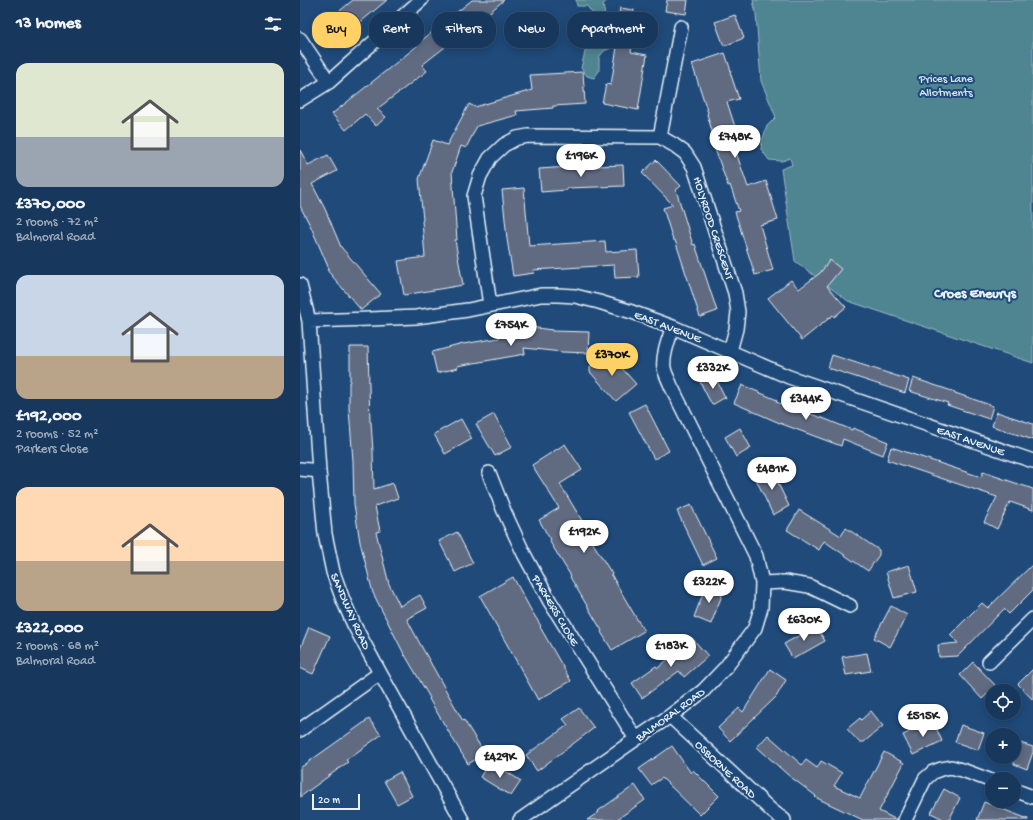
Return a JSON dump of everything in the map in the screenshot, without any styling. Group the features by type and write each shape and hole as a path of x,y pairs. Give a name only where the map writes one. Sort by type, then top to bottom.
{"street":[{"path":"300,100 329,82 421,0"},
{"path":"660,137 681,27"},
{"path":"300,39 329,82"},
{"name":"HOLYROOD CRESCENT","path":"490,305 474,196 480,176 490,158 504,145 517,138 528,136 660,137 674,144 685,153 694,168 699,182 735,293 738,312 736,329 730,351"},
{"name":"SANDWAY ROAD","path":"300,285 309,321 325,534 333,572 354,625 462,820"},
{"name":"EAST AVENUE","path":"309,321 370,320 416,317 468,310 541,295 575,296 619,308 673,327 789,377 1033,461"},
{"name":"BALMORAL ROAD","path":"520,820 670,716 703,691 726,667 755,628 761,608 762,582 756,556 671,386 664,367 668,340 673,327"},
{"path":"300,469 319,470"},
{"name":"PARKERS CLOSE","path":"489,473 504,511 524,554 549,600 636,739"},
{"path":"762,582 785,582 809,586 850,606"},
{"path":"989,662 1033,619"},
{"path":"300,730 380,672"},
{"name":"OSBORNE ROAD","path":"670,716 770,815 784,820"},
{"path":"905,820 925,779 934,772 951,767 985,779"},
{"path":"1021,793 1033,797"}],"green space":[{"path":"576,0 610,0 606,1 603,5 605,12 592,12 587,6 577,6"},
{"name":"Prices Lane Allotments","path":"753,0 1033,0 1033,363 848,301 795,261 781,169 792,165 790,158 782,161 769,160 761,149 767,126 776,117 761,81 756,14"},
{"path":"586,48 611,48 604,51 599,57 599,71 594,78 587,76 581,68"}],"building":[{"path":"353,0 387,0 373,12 369,12 369,15 361,22 361,12 338,12"},
{"path":"472,0 504,0 490,12 457,12"},
{"path":"667,0 688,0 686,14 665,11"},
{"path":"620,8 634,10 634,12 619,12"},
{"path":"735,15 744,38 724,46 715,22"},
{"path":"432,32 432,48 444,48 422,65 427,71 377,109 386,117 376,126 365,114 346,130 332,114 414,48 424,48 424,39"},
{"path":"617,48 632,48 631,52 647,55 638,110 602,103 606,84 611,85"},
{"path":"725,53 739,99 727,102 738,136 731,138 748,187 766,181 778,220 760,225 773,270 755,275 735,212 739,211 730,185 728,186 715,149 717,148 707,114 708,113 692,64"},
{"path":"583,72 585,104 553,106 553,108 516,111 517,115 477,126 466,148 461,146 452,172 457,240 455,240 463,285 404,295 398,261 425,257 419,179 433,140 447,145 469,104 475,107 532,90 530,75"},
{"path":"300,150 308,165 328,155 337,171 312,184 325,209 341,247 381,294 361,310 327,270 329,269 311,227 300,206"},
{"path":"656,160 681,186 676,190 693,245 695,244 717,311 700,317 663,208 673,205 642,173"},
{"path":"623,165 624,186 567,188 567,190 541,192 539,169"},
{"path":"524,188 529,246 605,241 606,252 637,250 639,277 615,278 614,265 533,270 534,273 513,276 507,239 502,190"},
{"path":"830,260 841,269 827,286 846,307 834,317 833,315 802,340 768,298 791,280 799,289 820,273"},
{"path":"530,327 552,331 589,332 588,353 524,348 525,354 457,366 458,368 437,373 432,352 463,344 499,338 499,336 529,330"},
{"path":"350,347 368,347 374,489 393,483 398,498 375,506 380,531 376,532 389,584 400,606 420,595 427,608 407,619 463,721 464,720 485,754 468,764 405,656 373,593 360,542 354,504 353,461 349,409"},
{"path":"604,354 609,354 636,384 616,401 590,372 590,367"},
{"path":"832,355 909,380 905,393 828,368"},
{"path":"714,375 726,399 724,398 712,405 700,382"},
{"path":"913,378 993,406 989,419 947,405 948,403 909,391"},
{"path":"742,385 777,400 776,402 852,430 853,428 888,442 883,455 843,439 841,446 782,424 734,403"},
{"path":"645,404 669,451 654,459 629,412"},
{"path":"997,412 1033,424 1033,440 992,426"},
{"path":"494,414 512,447 495,456 476,424"},
{"path":"461,419 472,439 445,454 434,434"},
{"path":"740,428 751,448 736,457 725,437"},
{"path":"565,444 582,470 560,484 593,539 591,540 644,631 612,650 539,520 559,508 532,465"},
{"path":"891,447 981,477 983,472 1033,489 1033,510 1010,502 997,529 984,522 997,497 887,460"},
{"path":"770,467 789,506 773,515 754,475"},
{"path":"691,505 717,558 703,565 677,511"},
{"path":"799,510 841,536 846,528 879,550 879,555 868,571 824,541 819,550 787,530"},
{"path":"457,532 473,563 455,572 439,541"},
{"path":"1033,564 1033,590 1009,614 1004,609 958,656 939,657 938,645 958,643 950,635 982,603 988,608"},
{"path":"909,565 917,592 894,598 886,572"},
{"path":"513,577 571,681 538,700 480,596"},
{"path":"707,583 724,590 711,624 694,617"},
{"path":"891,606 907,615 890,647 874,638"},
{"path":"816,626 825,641 793,659 784,644"},
{"path":"309,627 330,636 313,674 300,668 300,649"},
{"path":"692,638 708,656 684,677 679,671 642,698 632,683 656,666 658,668"},
{"path":"867,653 871,671 846,675 842,657"},
{"path":"973,662 994,684 985,684 985,696 982,699 960,675"},
{"path":"770,669 786,680 776,697 730,741 718,728 739,708 743,712"},
{"path":"1033,669 1033,700 1021,687 1021,684 1018,684"},
{"path":"579,708 594,728 537,771 526,755 568,725 563,719"},
{"path":"871,711 883,726 864,742 859,742 847,729"},
{"path":"369,719 381,735 346,760 348,762 300,797 300,768"},
{"path":"933,721 942,741 913,755 903,735"},
{"path":"961,725 984,733 978,750 955,742"},
{"path":"768,735 802,765 806,760 817,768 821,761 842,773 834,786 860,798 884,752 904,763 879,811 897,820 863,820 815,797 816,796 788,775 757,747"},
{"path":"1021,743 1033,747 1033,752 1027,769 1014,764 1021,764"},
{"path":"672,746 691,773 693,770 719,796 700,815 662,778 651,785 639,769"},
{"path":"490,761 521,781 511,796 480,777"},
{"path":"400,772 412,796 397,804 384,781"},
{"path":"635,785 645,800 616,820 587,820 599,812 598,811"},
{"path":"944,789 960,798 949,820 945,820 931,813"},
{"path":"984,802 985,808 1000,808 1028,819 1028,820 977,820"}],"district":[{"name":"Croes Eneurys","path":"975,292"}]}
